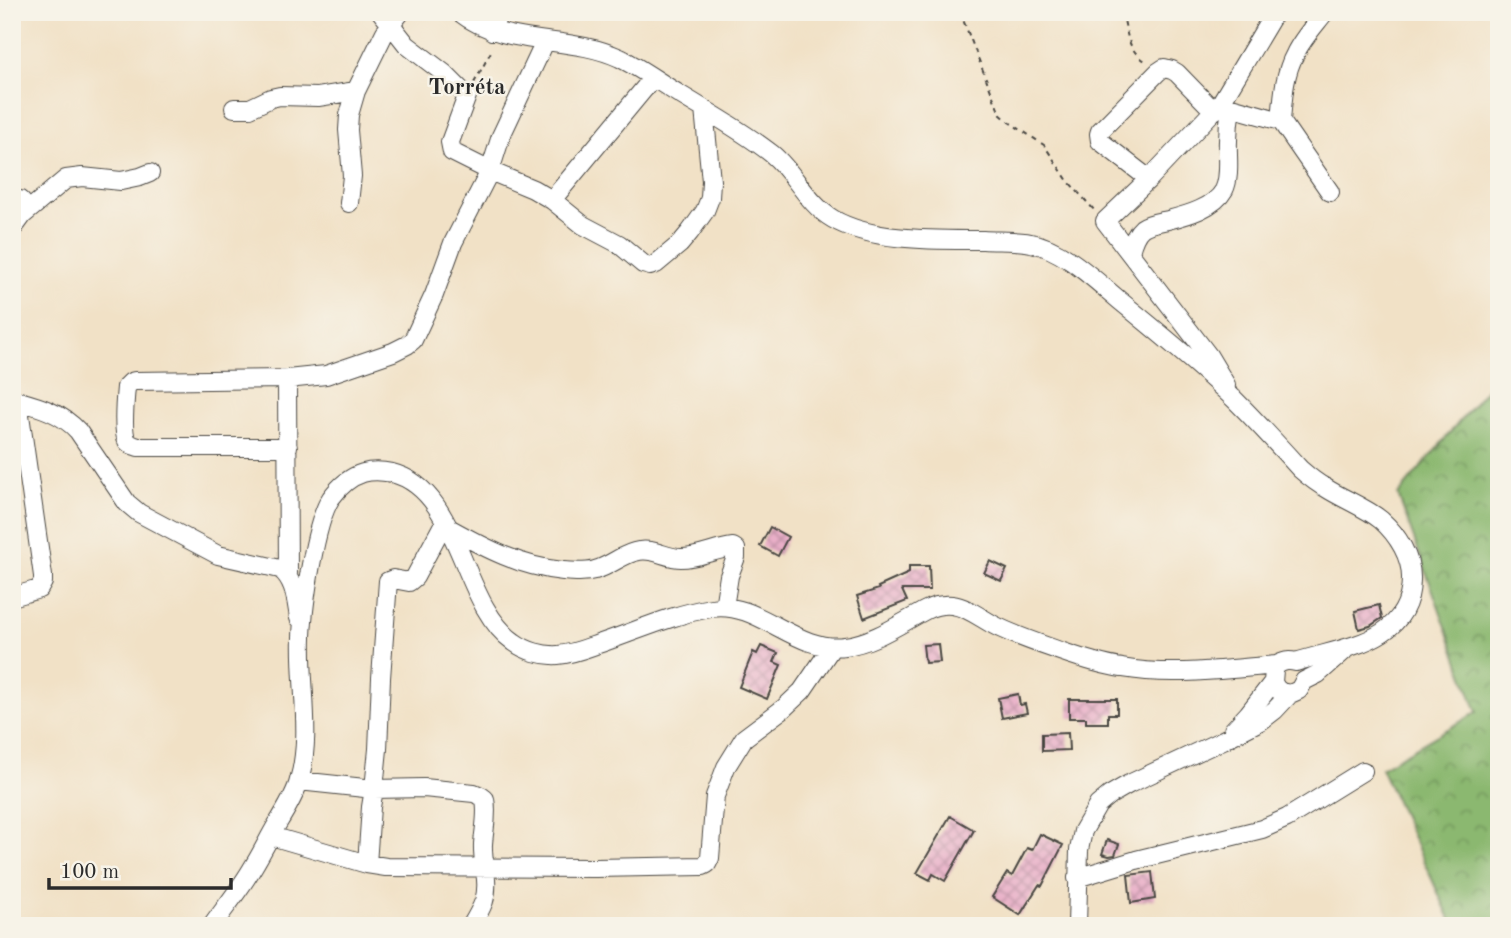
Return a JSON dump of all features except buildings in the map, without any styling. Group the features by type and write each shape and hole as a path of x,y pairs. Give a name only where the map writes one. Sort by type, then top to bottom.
{"street":[{"path":"459,12 497,33 595,50 632,65 773,155 817,206 844,225 870,233 896,236 1017,241 1047,247 1101,285 1232,397 1300,469 1324,487 1380,520 1403,547 1412,574 1407,604 1401,616 1390,628 1377,636 1346,649 1296,662 1283,661 1248,713 1223,740"},
{"path":"497,33 499,12"},
{"path":"1232,397 1208,355 1105,220 1222,108 1275,12"},
{"path":"1325,12 1295,53 1286,79 1281,121 1330,192"},
{"path":"349,203 352,176 349,115 356,90 391,16"},
{"path":"391,16 414,51 445,74 467,96 450,142 452,152 552,200 583,225 619,244 650,267 680,244 705,211 710,198 711,181 704,109"},
{"path":"288,447 138,447 127,440 125,432 126,387 131,382 287,379 326,375 401,349 413,340 434,295 453,243 491,171 501,136 545,42"},
{"path":"1149,179 1100,141 1098,134 1164,68 1172,70 1222,108 1281,121"},
{"path":"552,200 653,78"},
{"path":"234,108 250,108 280,96 318,97 356,90"},
{"path":"1130,252 1136,234 1141,229 1202,208 1220,196 1224,190 1228,139 1222,108"},
{"path":"12,230 29,209 66,179 82,177 121,181 150,173"},
{"path":"12,202 20,200 29,209"},
{"path":"287,379 288,574 293,585 302,634"},
{"path":"12,597 39,589 43,582 15,400 55,413 68,421 127,503 139,513 218,555 281,569 288,574"},
{"path":"212,926 252,869 299,781 306,727 302,686 302,634 314,550 330,500 340,487 363,473 384,471 399,475 424,491 447,525 484,606 494,621 514,642 534,652 548,655 569,653 681,615 724,607 750,613 810,643 832,647 857,644 935,606 952,605 1028,640 1080,658 1122,668 1179,672 1251,667 1274,675"},
{"path":"447,525 515,561 573,572 597,570 642,550 681,558 733,548 737,552 729,576 724,607"},
{"path":"367,864 378,749 388,581 393,579 408,582 415,577 447,525"},
{"path":"271,836 367,864 405,868 608,868 707,864 710,858 715,796 726,767 744,738 802,691 832,647"},
{"path":"1304,681 1318,674 1346,649"},
{"path":"1077,926 1079,850 1083,831 1098,805 1129,785 1262,720 1290,694 1299,690 1304,681 1304,672 1296,662"},
{"path":"1274,675 1276,688 1290,694"},
{"path":"1077,878 1136,860 1271,826 1363,771"},
{"path":"299,781 374,789 424,788 474,793 485,799 485,896 471,926"}],"path":[{"path":"960,12 1000,114 1044,145 1068,181 1105,220"},
{"path":"1122,12 1131,49 1161,70"},
{"path":"467,96 497,33"}],"green space":[{"path":"1499,374 1499,926 1452,923 1381,768 1477,712 1398,495"}],"district":[{"name":"Torréta","path":"467,87"}]}
